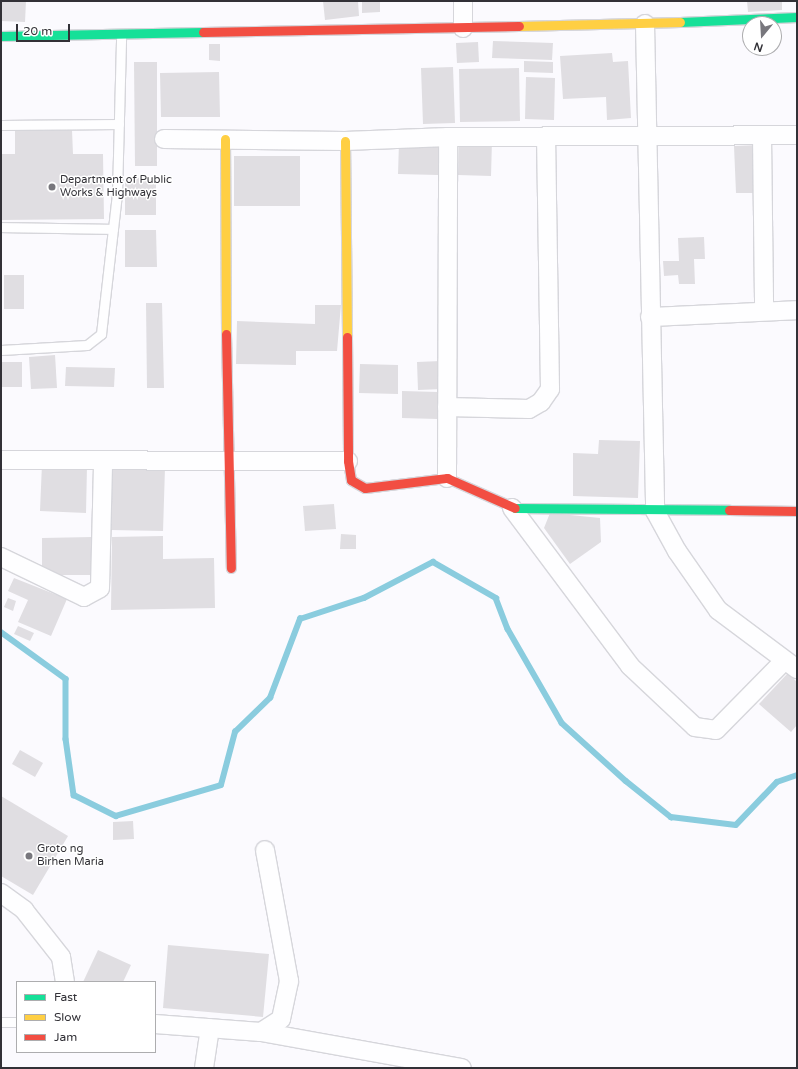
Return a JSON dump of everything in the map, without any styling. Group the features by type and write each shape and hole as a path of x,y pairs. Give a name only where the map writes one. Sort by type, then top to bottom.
{"street":[{"path":"463,1 464,28"},
{"path":"1,36 121,36 644,24 797,17"},
{"path":"512,508 630,666 695,727 716,730 790,665 718,610 677,551 655,511 650,317 648,136 644,24"},
{"path":"164,139 345,140 448,137 797,135"},
{"path":"447,407 529,409 541,402 550,389 546,136"},
{"path":"762,136 764,309"},
{"path":"447,478 448,137"},
{"path":"225,139 227,458 231,568"},
{"path":"345,140 348,460 351,480 365,488 447,478 512,508 655,511 797,511"},
{"path":"650,317 764,309 797,310"},
{"path":"1,460 103,461 227,458 348,460"},
{"path":"1,557 84,597 100,588 103,461"},
{"path":"261,1032 281,1019 289,981 265,850"},
{"path":"1,893 24,910 61,957 65,981"},
{"path":"156,1024 261,1032 462,1068"},
{"path":"204,1068 210,1028"}],"lane":[{"path":"1,350 87,345 101,334 117,194 121,36"},
{"path":"1,125 119,124"},
{"path":"1,227 113,229"},
{"path":"1,1022 16,1022"}],"building":[{"path":"1,1 26,1 25,22 1,21"},
{"path":"323,1 358,1 359,16 325,20"},
{"path":"362,1 380,1 380,12 362,13"},
{"path":"747,1 782,1 782,10 748,12"},
{"path":"493,41 553,43 552,60 492,58"},
{"path":"478,42 479,62 457,63 456,43"},
{"path":"209,44 220,44 220,61 209,60"},
{"path":"612,53 613,62 628,61 631,118 607,120 606,97 563,99 560,56"},
{"path":"524,61 553,62 553,73 524,72"},
{"path":"134,62 157,62 157,166 135,166"},
{"path":"453,67 455,123 423,124 421,68"},
{"path":"519,68 520,121 460,122 459,69"},
{"path":"219,72 220,117 161,117 160,73"},
{"path":"526,77 555,78 554,120 525,119"},
{"name":"Department of Public Works & Highways","path":"15,130 72,130 73,154 103,154 104,219 1,220 1,154 15,154"},
{"path":"459,139 492,140 491,176 458,175"},
{"path":"399,143 439,145 438,175 398,174"},
{"path":"758,145 760,193 736,193 734,146"},
{"path":"234,156 300,156 300,206 234,206"},
{"path":"125,178 156,178 156,215 125,215"},
{"path":"125,230 156,230 157,267 125,267"},
{"path":"704,237 705,259 694,259 695,284 679,284 678,275 664,276 663,261 679,261 678,238"},
{"path":"4,275 24,275 24,309 4,309"},
{"path":"146,303 162,303 164,388 147,388"},
{"path":"315,305 341,305 337,351 296,351 296,365 236,364 237,321 315,324"},
{"path":"55,355 57,388 31,389 29,357"},
{"path":"441,361 442,389 418,390 417,362"},
{"path":"1,362 22,362 22,387 1,387"},
{"path":"360,364 398,365 398,394 359,393"},
{"path":"66,367 115,368 114,387 65,386"},
{"path":"402,391 438,392 437,419 402,418"},
{"path":"599,440 640,441 638,498 573,496 573,453 598,454"},
{"path":"42,464 87,466 86,513 40,511"},
{"path":"113,466 165,467 163,531 111,530"},
{"path":"334,504 336,529 305,531 303,506"},
{"path":"550,513 600,518 601,542 570,564 544,528"},
{"path":"341,534 356,535 356,549 340,549"},
{"path":"163,536 163,559 214,558 215,608 111,610 112,537"},
{"path":"92,537 92,575 42,575 42,538"},
{"path":"14,578 67,599 51,636 18,622 28,600 8,591"},
{"path":"8,598 16,601 13,611 4,607"},
{"path":"18,626 34,633 30,641 14,634"},
{"path":"788,673 797,682 797,725 791,732 759,704"},
{"path":"20,750 43,763 35,777 12,764"},
{"name":"Groto ng Birhen Maria","path":"1,796 68,836 33,895 1,876"},
{"path":"133,821 134,839 113,840 113,822"},
{"path":"168,945 269,954 263,1017 163,1008"},
{"path":"98,950 131,965 123,981 83,981"}],"waterway":[{"path":"1,632 66,679 66,739 74,795 116,816 221,785 235,732 270,698 300,619 364,598 433,562 496,598 508,629 562,723 626,781 671,817 736,825 777,782 797,775"}],"traffic: fast":[{"path":"680,22 797,17"},
{"path":"1,36 203,32"},
{"path":"515,508 729,510"}],"traffic: slow":[{"path":"519,26 680,22"},
{"path":"225,139 226,334"},
{"path":"345,141 347,337"}],"traffic: jam":[{"path":"203,32 519,26"},
{"path":"226,334 231,568"},
{"path":"347,337 348,461 351,480 365,488 447,478 515,508"},
{"path":"729,510 797,511"}],"place":[{"name":"Department of Public Works & Highways","path":"52,187"},
{"name":"Groto ng Birhen Maria","path":"29,856"}]}
